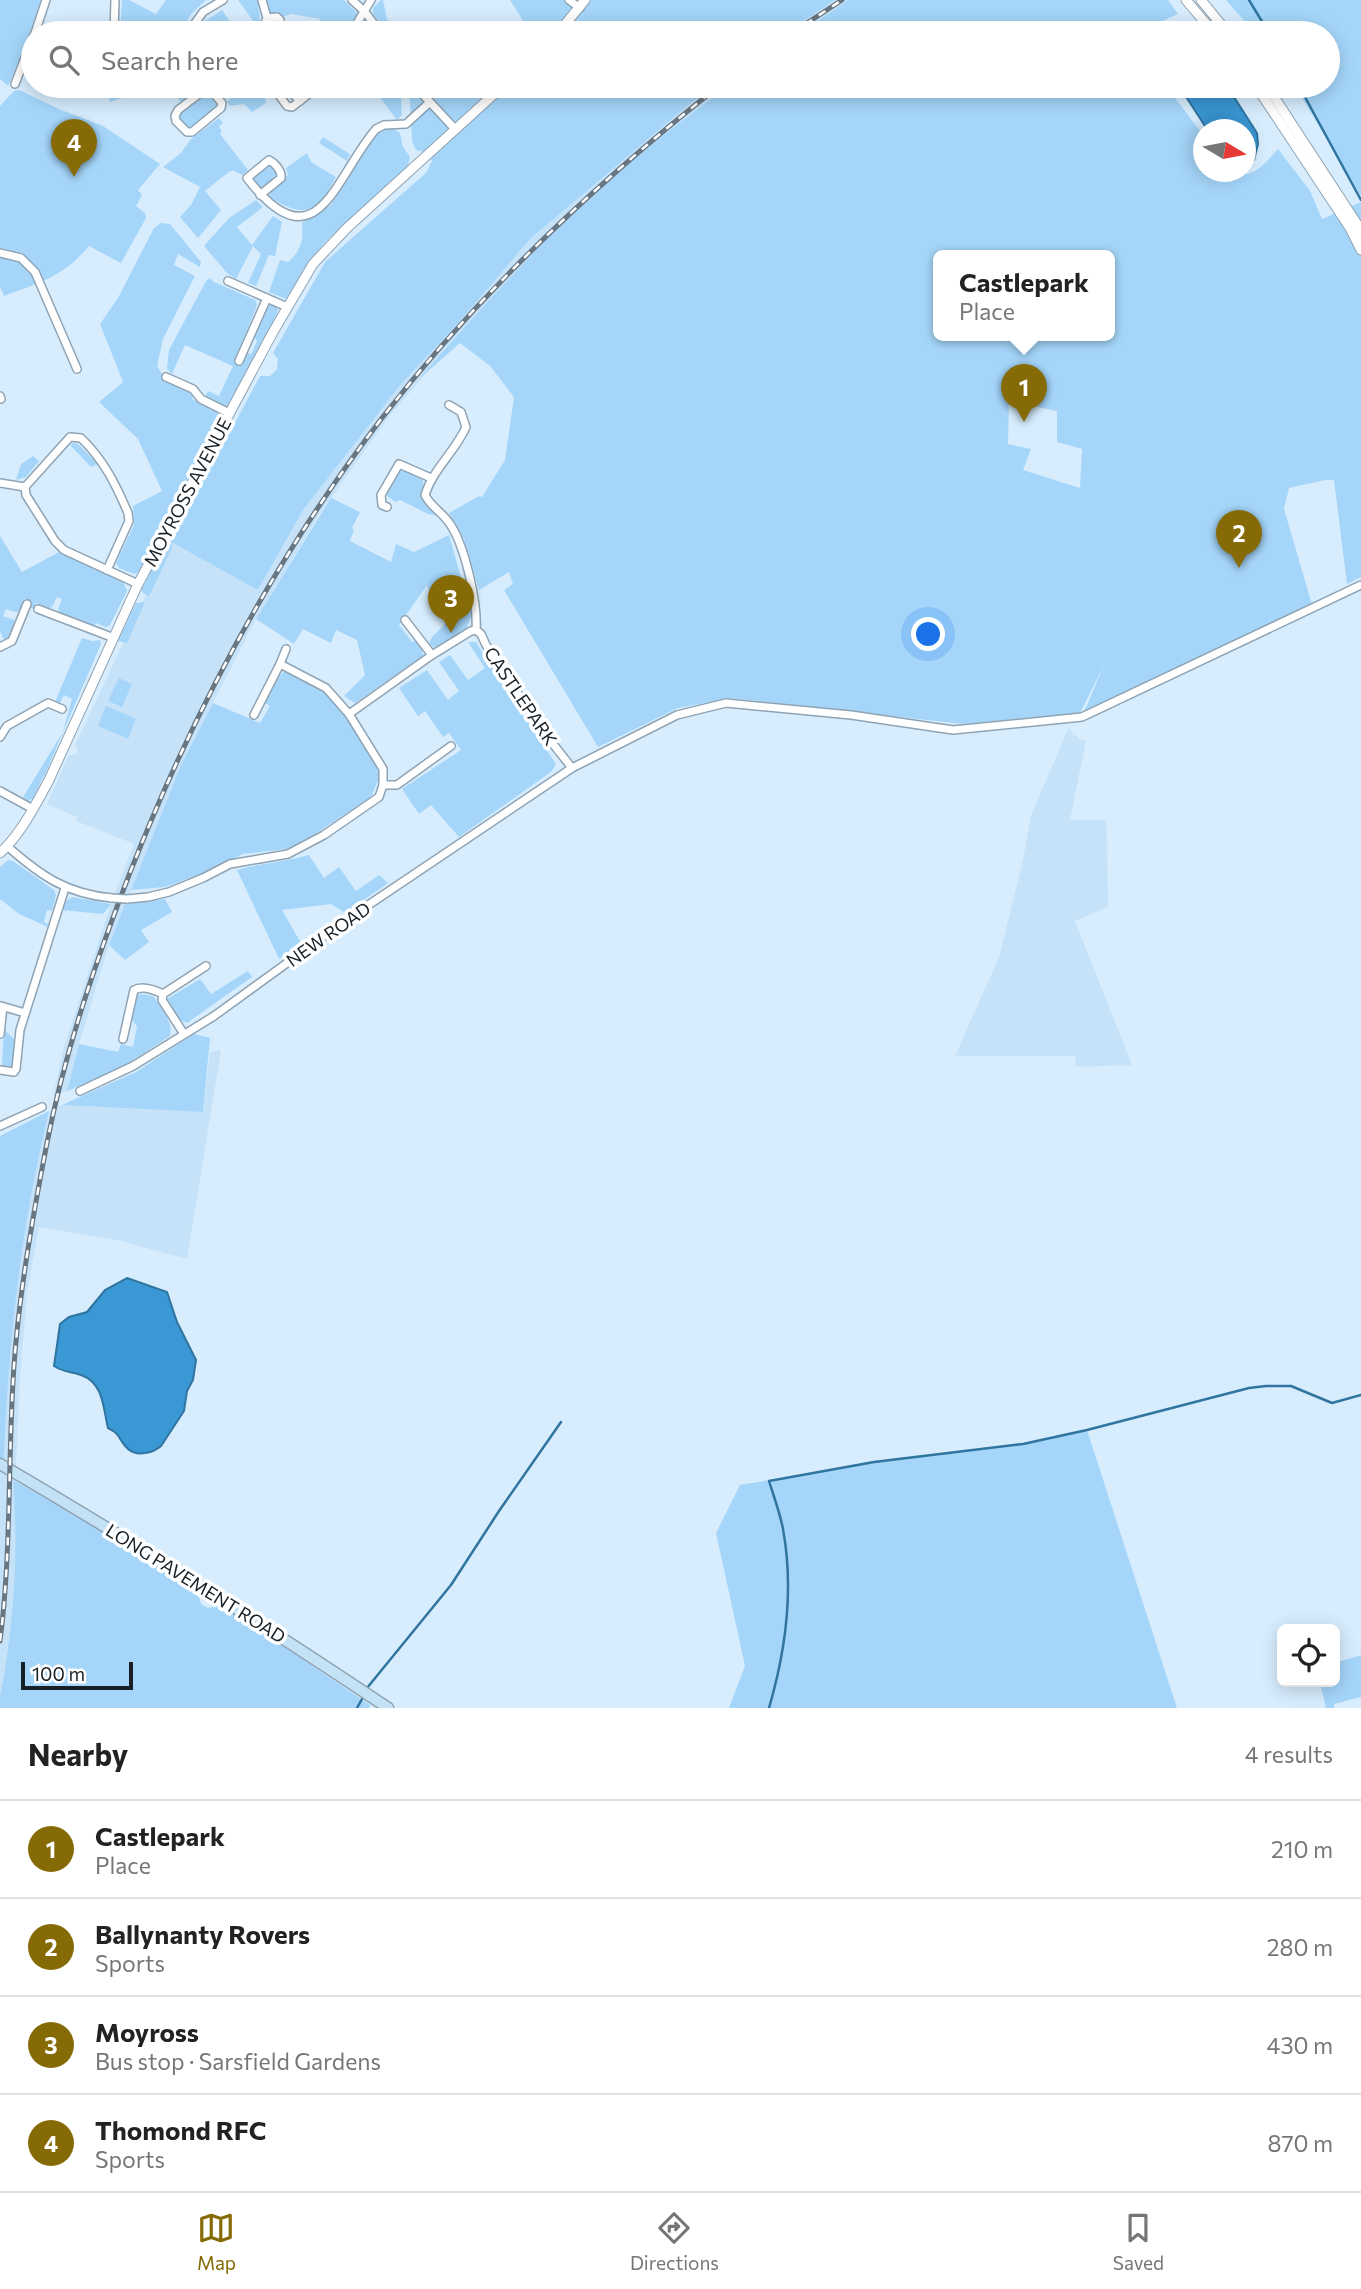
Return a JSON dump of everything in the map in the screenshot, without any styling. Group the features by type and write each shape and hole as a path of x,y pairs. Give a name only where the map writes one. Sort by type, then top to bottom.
{"main road":[{"name":"LONG PAVEMENT ROAD","path":"0,1464 188,1577 388,1708"}],"street":[{"path":"39,21 46,0"},
{"path":"114,21 115,0"},
{"path":"197,21 203,12 223,0"},
{"path":"262,0 267,18"},
{"path":"352,0 372,21"},
{"path":"359,21 371,0"},
{"path":"568,21 583,4 569,0"},
{"path":"1186,0 1204,21"},
{"path":"1201,0 1218,21"},
{"path":"15,84 21,73"},
{"path":"193,98 178,110 175,116 176,121 187,132 192,132 221,108 222,103 218,98"},
{"path":"281,98 287,106 292,107 305,98"},
{"path":"296,98 300,102"},
{"path":"426,98 455,129"},
{"name":"MOYROSS AVENUE","path":"4,849 33,809 54,769 138,584 229,413 313,264 331,244 490,98"},
{"path":"1264,98 1350,228 1361,250"},
{"path":"1275,98 1361,234"},
{"path":"260,195 281,178 280,172 269,160 247,178 260,195 288,215 297,217 315,212 329,200 376,128 406,124 430,102"},
{"path":"0,253 21,258 35,272 77,369"},
{"path":"229,281 287,307"},
{"path":"239,361 267,298"},
{"path":"166,377 193,389 201,399 229,413"},
{"path":"387,507 382,505 381,495 399,464 431,478 458,441 466,427 461,412 449,405"},
{"path":"107,570 128,521 128,513 108,469 92,448 81,438 70,437 25,487 26,495 58,545 67,552 138,584"},
{"name":"CASTLEPARK","path":"431,478 425,495 442,513 456,535 472,587 476,630 542,730 572,768"},
{"path":"0,483 25,487"},
{"name":"NEW ROAD","path":"80,1091 133,1066 214,1016 349,918 572,768 677,715 726,702 850,715 953,730 1082,717 1361,586"},
{"path":"0,647 12,641 27,604"},
{"path":"38,609 114,638"},
{"path":"405,620 432,655"},
{"path":"349,714 432,655 476,630"},
{"path":"254,715 286,649"},
{"path":"4,849 65,888 96,897 127,899 169,892 230,864 288,854 324,835 379,797 383,785 383,769 349,714 326,688 280,664"},
{"path":"0,737 7,726 48,703 62,709"},
{"path":"383,785 397,785 451,746"},
{"path":"0,791 33,809"},
{"path":"0,1070 14,1072 16,1069 18,1039 25,1013 65,888"},
{"path":"184,1034 162,1000 163,994 206,966"},
{"path":"123,1039 134,990 152,989 163,994"},
{"path":"0,1034 1,1006 25,1013"},
{"path":"0,1126 42,1107"}],"shaded area":[{"path":"0,0 41,0 34,21 21,21 21,56 8,86 0,79"},
{"path":"122,0 129,0 156,14 166,0 206,0 187,21 121,21"},
{"path":"238,0 258,0 260,21 253,21"},
{"path":"266,0 344,0 358,14 358,18 356,21 320,21 291,14 282,17 268,12"},
{"path":"383,0 389,21 379,21 373,14 373,8"},
{"path":"510,0 835,0 804,21 523,21"},
{"path":"835,0 848,0 818,21 804,21"},
{"path":"848,0 1168,0 1178,14 1163,21 818,21"},
{"path":"1226,0 1361,0 1361,196 1302,98 1340,98 1340,21 1244,21"},
{"path":"222,10 230,21 205,21"},
{"path":"14,91 21,91 21,98 36,98 103,126 160,164 138,190 142,195 136,206 145,213 146,218 121,263 89,246 60,272 4,296 0,287 0,106"},
{"path":"200,98 211,98 217,104 217,108 191,130 180,120 180,114"},
{"path":"232,98 265,98 266,103 252,112 244,104 230,106 227,101"},
{"path":"380,98 401,98 402,115 397,120"},
{"path":"410,98 697,98 530,239 461,320 401,384 303,510 258,590 171,542 260,376 270,376 277,369 278,359 273,353 325,262 426,173 432,161 424,152 416,150 412,141"},
{"path":"697,98 712,98 636,157 576,210 468,324 388,418 319,515 256,619 181,765 109,945 67,1091 53,1096 64,1047 111,904 134,844 76,821 77,817 47,804 69,755 75,755 78,750 75,745 171,542 258,590 303,510 401,384 461,320 530,239"},
{"path":"713,98 1175,98 1193,122 1193,182 1256,182 1256,170 1278,149 1310,191 1322,219 1361,202 1361,577 1347,584 1334,480 1289,488 1284,509 1313,608 1082,717 1104,665 1080,713 963,724 731,698 678,708 598,747 504,590 513,584 509,572 479,590 464,539 449,513 479,496 482,497 505,460 514,397 490,366 460,343 419,379 495,294 593,194","holes":["1009,401 1057,411 1057,442 1082,449 1080,488 1023,470 1031,449 1008,444"]},
{"path":"1187,98 1235,98 1248,119 1200,119"},
{"path":"219,118 223,123 219,127 222,131 220,134 248,170 242,175 230,171 205,191 221,210 198,238 180,217 191,205 200,187 163,167 181,153 191,139"},
{"path":"391,127 400,133 403,147 410,157 408,166 327,240 309,262 286,299 269,292 280,260 288,262 299,249 302,223 330,206 373,138"},
{"path":"323,137 350,154 347,161 319,143"},
{"path":"307,153 311,162 336,177 322,199 308,209 300,210 281,204 269,196 288,175 286,168"},
{"path":"267,164 271,165 277,174 262,189 252,177"},
{"path":"256,200 263,207 237,227 252,245 273,216 282,222 275,256 269,255 256,286 248,283 261,254 253,246 236,279 227,273 204,246 229,218"},
{"path":"161,223 170,224 201,262 200,267 178,254 174,265 195,276 163,339 157,366 165,379 194,393 192,399 202,403 208,391 219,396 233,366 185,345 172,374 167,369 169,350 206,281 210,278 255,300 257,305 234,362 242,365 247,353 251,354 257,341 254,336 268,305 274,304 278,309 169,514 166,514 152,539 153,546 139,572 134,574 119,568 116,563 134,525 133,506 162,491 138,439 99,402 123,382 100,324 118,298 154,228"},
{"path":"78,444 98,464 91,467 70,445"},
{"path":"33,456 39,461 26,477 16,480 21,464"},
{"path":"406,470 423,480 424,501 438,516 400,500 396,502 387,496 387,490 396,473"},
{"path":"331,498 360,512 352,528 354,530 350,541 391,562 396,544 414,552 449,535 472,616 466,629 435,648 429,644 432,637 447,622 427,585 399,625 412,642 416,640 422,648 423,656 355,703 344,696 365,675 357,640 336,630 331,643 303,629 294,644 256,619"},
{"path":"0,536 22,572 59,552 123,582 127,591 110,625 106,627 96,623 94,626 61,613 58,609 62,599 57,597 52,607 36,603 34,609 29,607 31,601 24,599 20,611 6,609 3,616 14,620 14,623 13,629 4,640 0,631"},
{"path":"170,544 173,546 149,596 141,590 162,550"},
{"path":"145,602 127,643 118,641 136,603"},
{"path":"82,638 100,640 101,644 46,772 29,801 23,797 63,732 72,699 64,695 60,703 55,702"},
{"path":"468,642 476,642 556,764 551,772 459,837 431,805 419,814 402,789 461,750 449,733 443,737 425,711 418,716 399,688 427,670 448,700 459,691 439,662 450,655 468,680 485,668"},
{"path":"284,672 327,694 342,711 376,763 379,778 371,797 294,848 243,854 207,872 165,887 131,890 181,765 213,703 260,723 270,706 265,703 276,679"},
{"path":"119,678 132,684 122,707 108,701"},
{"path":"106,706 136,719 128,739 98,726"},
{"path":"1069,727 1074,736 1078,735 1077,738 1086,741 1070,820 1106,820 1107,835 1108,907 1075,921 1132,1065 1076,1067 1075,1056 955,1056 999,957 1031,815"},
{"path":"309,855 324,878 339,867 356,891 379,875 388,883 345,913 331,904 282,910 301,943 279,959 237,870"},
{"path":"8,860 54,890 56,895 52,911 47,910 44,922 48,927 19,914 0,899 0,867"},
{"path":"73,897 111,904 103,914 61,910 67,900"},
{"path":"165,899 172,912 141,930 149,942 125,960 109,945 125,904"},
{"path":"248,971 252,977 187,1023 180,1020 167,999 200,979 211,994"},
{"path":"137,995 153,996 168,1020 170,1036 118,1070 67,1091 79,1044 118,1052 121,1044 133,1047 137,1026 132,1020"},
{"path":"4,1024 6,1031 14,1039 14,1065 6,1068 2,1067"},
{"path":"194,1034 210,1038 203,1112 62,1105 136,1072"},
{"path":"221,1050 187,1259 121,1241 39,1227 27,1293 16,1466 4,1461 7,1377 19,1266 36,1162 49,1111 62,1105 203,1112 210,1052"},
{"path":"49,1111 31,1198 18,1285 4,1461 0,1458 0,1136"},
{"path":"127,1278 167,1292 177,1322 196,1360 184,1411 161,1446 145,1453 128,1449 108,1428 101,1397 89,1379 54,1366 60,1324 69,1317 87,1312 105,1290"},
{"path":"1087,1430 1177,1708 729,1708 745,1666 716,1533 740,1485 874,1462 1023,1444"},
{"path":"0,1471 13,1480 17,1523 14,1607 0,1696"},
{"path":"13,1480 197,1588 201,1604 208,1608 222,1605 370,1705 369,1708 0,1708 14,1588"},
{"path":"1361,1655 1361,1697 1334,1704 1334,1708 1326,1708 1321,1687 1340,1687 1340,1661"}],"waterway":[{"path":"1249,0 1262,21"},
{"path":"1306,98 1361,200"},
{"path":"769,1708 784,1642 788,1597 783,1529 769,1481 874,1462 1023,1444 1249,1388 1291,1386 1332,1403 1361,1395"},
{"path":"367,1688 451,1585 561,1422"},
{"path":"357,1708 362,1699"}],"railway":[{"path":"810,21 842,0"},
{"path":"0,1641 6,1577 11,1414 18,1323 36,1202 54,1108 94,971 131,870 182,751 210,693 273,579 307,524 382,418 458,327 540,242 583,201 704,98"}],"place":[{"name":"Thomond RFC","path":"74,177"},
{"name":"Castlepark","path":"1024,422"},
{"name":"Ballynanty Rovers","path":"1239,568"},
{"name":"Moyross","path":"451,633"}]}
